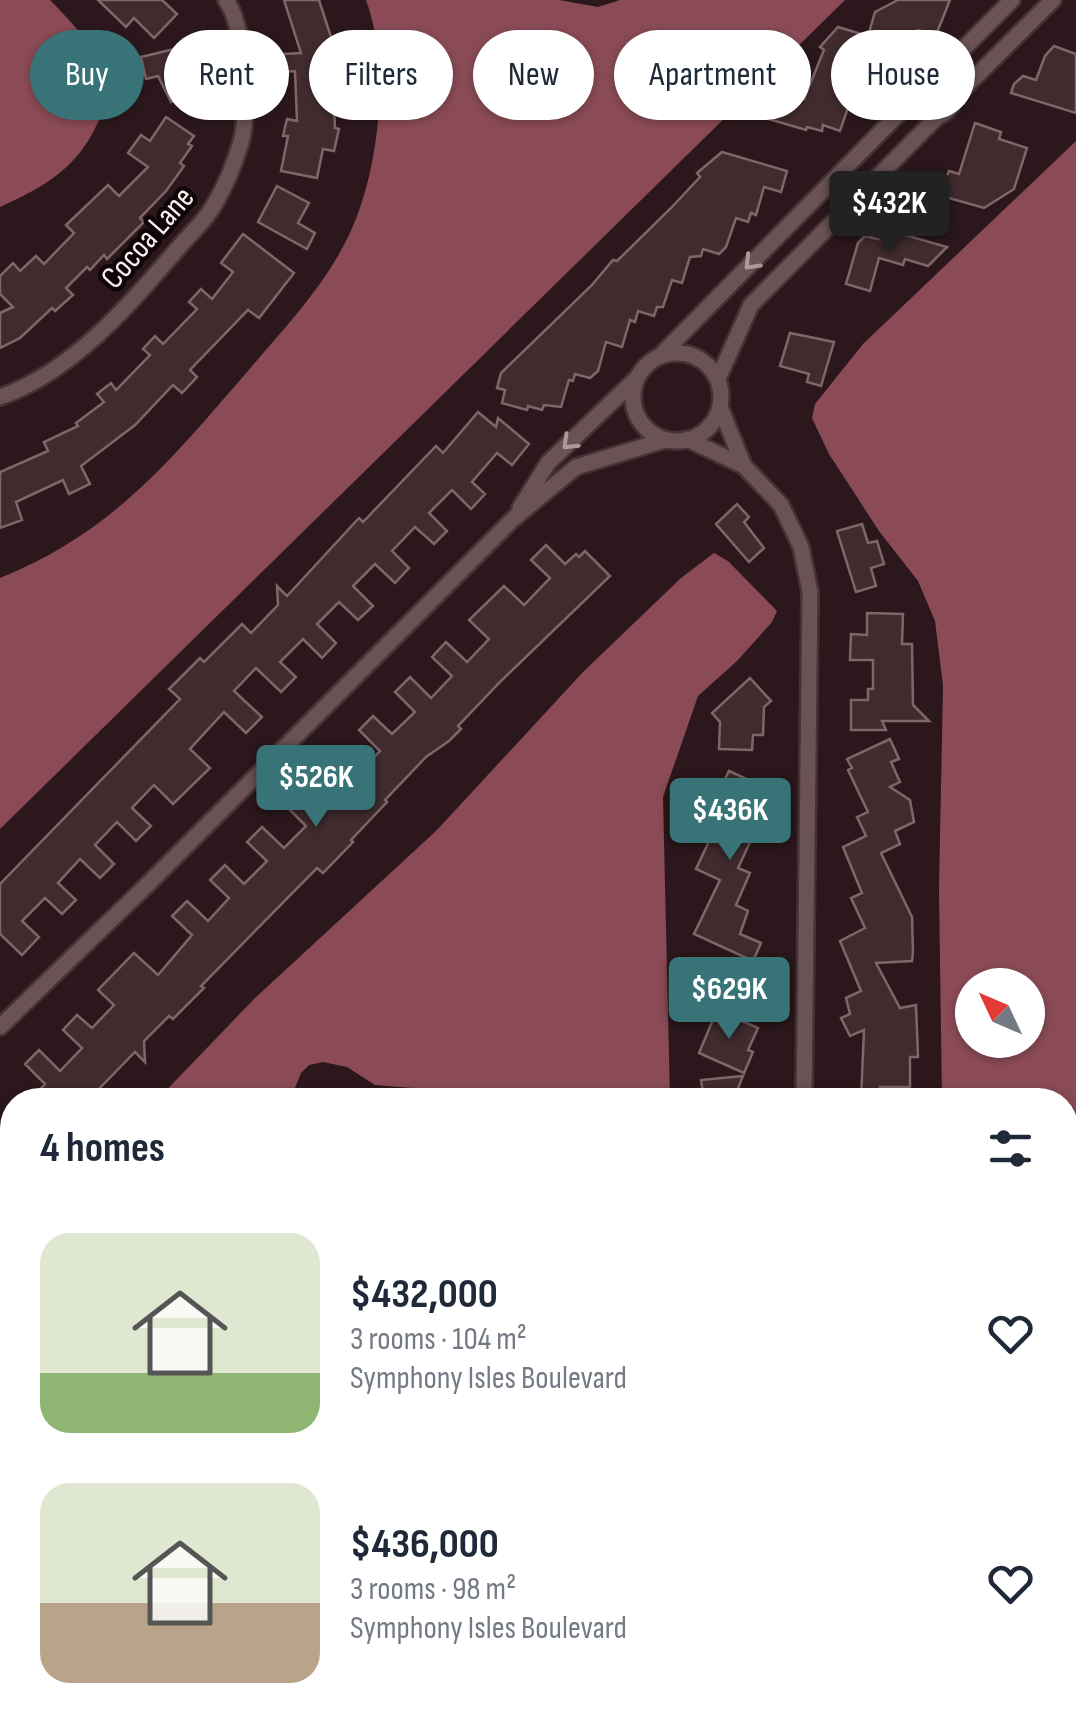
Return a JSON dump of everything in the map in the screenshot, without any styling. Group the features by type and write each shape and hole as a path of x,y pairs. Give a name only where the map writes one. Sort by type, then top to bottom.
{"street":[{"name":"Cocoa Lane","path":"0,396 25,388 88,342 148,284 214,207 242,139 245,68 234,12 226,0"},
{"path":"975,37 1012,0"},
{"path":"975,77 1053,0"},
{"path":"512,520 548,463 659,357 893,120"},
{"path":"744,466 720,407 718,379 751,305 935,120"},
{"path":"659,357 672,353 700,358 718,379"},
{"path":"638,377 634,405 639,418 665,440"},
{"path":"0,1026 146,886 512,520 576,467 665,440 687,439 708,428 720,407"},
{"path":"687,439 744,466 781,505 801,547 810,592 804,1088"}],"shaded area":[{"path":"0,0 50,0 78,30 30,30 30,120 99,120 70,164 31,192 0,207"},
{"path":"366,0 559,0 598,7 620,0 845,0 811,33 811,30 614,30 614,120 723,120 0,829 0,578 77,538 140,488 292,320 348,237 367,183 378,120 453,120 453,30 374,27"},
{"path":"1076,141 1076,1088 942,1088 939,891 943,685 935,621 918,581 879,531 829,454 812,418 815,404 863,344"},
{"path":"714,553 728,561 777,611 737,661 698,696 663,797 670,1088 412,1088 375,1085 347,1067 323,1062 309,1065 295,1088 169,1088 254,999 437,830 583,672 681,578"}],"building":[{"path":"98,0 162,0 177,14 154,38 134,18 126,27"},
{"path":"284,0 319,0 329,30 309,30 309,120 335,120 335,128 339,129 334,151 323,149 317,178 281,171 288,136 283,136 287,120 297,121 295,71 289,72 289,54 301,53"},
{"path":"898,0 950,0 938,30 870,30 875,12"},
{"path":"831,35 831,120 844,120 840,131 823,125 822,131 807,127 806,130 772,120 811,120 811,82 824,50 820,47"},
{"path":"1054,46 1076,54 1076,113 1011,93 1023,76 1036,80 1045,56"},
{"path":"164,51 164,88 158,76 146,79 144,56"},
{"path":"164,120 170,120 194,136 180,163 184,166 140,218 144,222 107,259 104,255 90,270 87,267 66,288 73,295 55,311 52,308 20,338 0,348 0,313 13,307 0,294 0,276 13,263 20,271 36,256 44,264 74,233 66,225 108,185 119,196 148,167 128,153 141,135 150,141"},
{"path":"975,123 1001,132 999,139 1027,148 1014,189 984,208 924,191 929,173 946,178 949,171 959,174"},
{"path":"722,152 787,171 781,192 764,187 756,215 751,213 748,222 736,218 726,247 719,254 703,249 701,256 690,257 682,283 672,280 663,307 657,307 654,316 638,311 635,322 630,320 622,347 606,342 598,371 590,378 575,374 573,381 569,380 561,407 544,405 542,410 528,406 527,410 502,403 505,390 497,388 501,373 613,260 617,261 671,208 700,177 697,173"},
{"path":"277,186 309,203 298,223 315,233 307,249 258,222"},
{"path":"884,233 898,233 947,247 928,266 905,259 903,265 879,258 870,291 846,284 858,243 865,236 882,240"},
{"path":"243,234 294,273 259,318 248,310 190,370 197,377 182,393 173,385 135,425 81,466 90,484 69,494 63,480 16,502 22,520 0,528 0,472 48,451 44,442 78,426 76,423 104,402 97,394 111,383 116,390 150,355 143,349 155,336 163,344 197,309 189,302 201,289 212,299 233,272 221,263"},
{"path":"790,333 834,342 821,386 807,382 809,374 780,366"},
{"path":"478,412 496,427 498,418 529,444 512,465 497,453 472,482 485,494 471,509 452,490 429,513 447,531 434,544 415,527 392,551 409,568 395,583 375,564 353,586 373,606 358,620 339,602 317,624 336,643 322,658 303,639 280,662 296,677 281,692 256,668 234,691 262,717 246,733 224,712 190,749 210,768 173,804 154,785 132,808 151,826 136,841 117,822 95,845 114,864 100,878 80,859 58,883 76,900 62,914 45,898 22,921 39,937 22,955 0,934 0,884 180,699 169,689 200,658 204,662 242,624 251,633 278,605 277,586 287,596 359,518 363,522 436,446 443,453"},
{"path":"737,504 749,517 744,522 764,548 749,562 716,524"},
{"path":"862,524 868,543 877,541 884,564 871,568 876,586 856,592 837,531"},
{"path":"546,545 565,564 585,551 610,576 501,681 458,726 461,729 449,741 426,757 323,873 317,868 173,1019 169,1016 144,1041 145,1062 135,1052 100,1088 41,1088 45,1084 25,1064 39,1050 60,1071 82,1048 63,1030 77,1015 92,1028 114,1005 98,990 134,953 158,975 192,935 172,916 187,901 208,921 229,898 210,880 225,865 244,884 267,861 247,842 262,827 284,848 306,826 284,804 298,789 319,809 341,786 323,769 338,754 358,774 380,751 359,730 373,716 392,734 415,712 395,692 410,677 431,698 452,676 432,657 446,642 467,662 489,639 469,620 504,586 524,605 550,578 531,560"},
{"path":"867,613 903,614 902,644 912,644 913,705 929,721 882,721 886,730 851,730 851,700 868,700 868,689 873,689 873,660 850,660 851,634 867,635"},
{"path":"750,678 771,701 764,707 763,735 753,735 752,750 719,749 720,722 712,713"},
{"path":"890,739 899,759 891,762 900,782 890,787 910,800 914,822 895,831 900,844 881,853 912,917 912,961 876,963 900,1008 916,1005 918,1057 910,1057 910,1087 862,1088 864,1030 850,1036 841,1018 850,1014 846,998 861,991 840,941 865,928 851,898 862,893 843,847 866,836 857,817 868,812 848,770 852,768 847,759"},
{"path":"729,771 767,792 755,819 760,821 738,868 750,873 736,905 748,911 740,934 761,943 753,961 694,934 720,880 696,869 718,822 717,816 706,811 718,783 722,785"},
{"path":"717,1010 758,1028 748,1050 753,1052 744,1073 699,1053"},
{"path":"743,1076 738,1088 702,1088 701,1080"}]}
